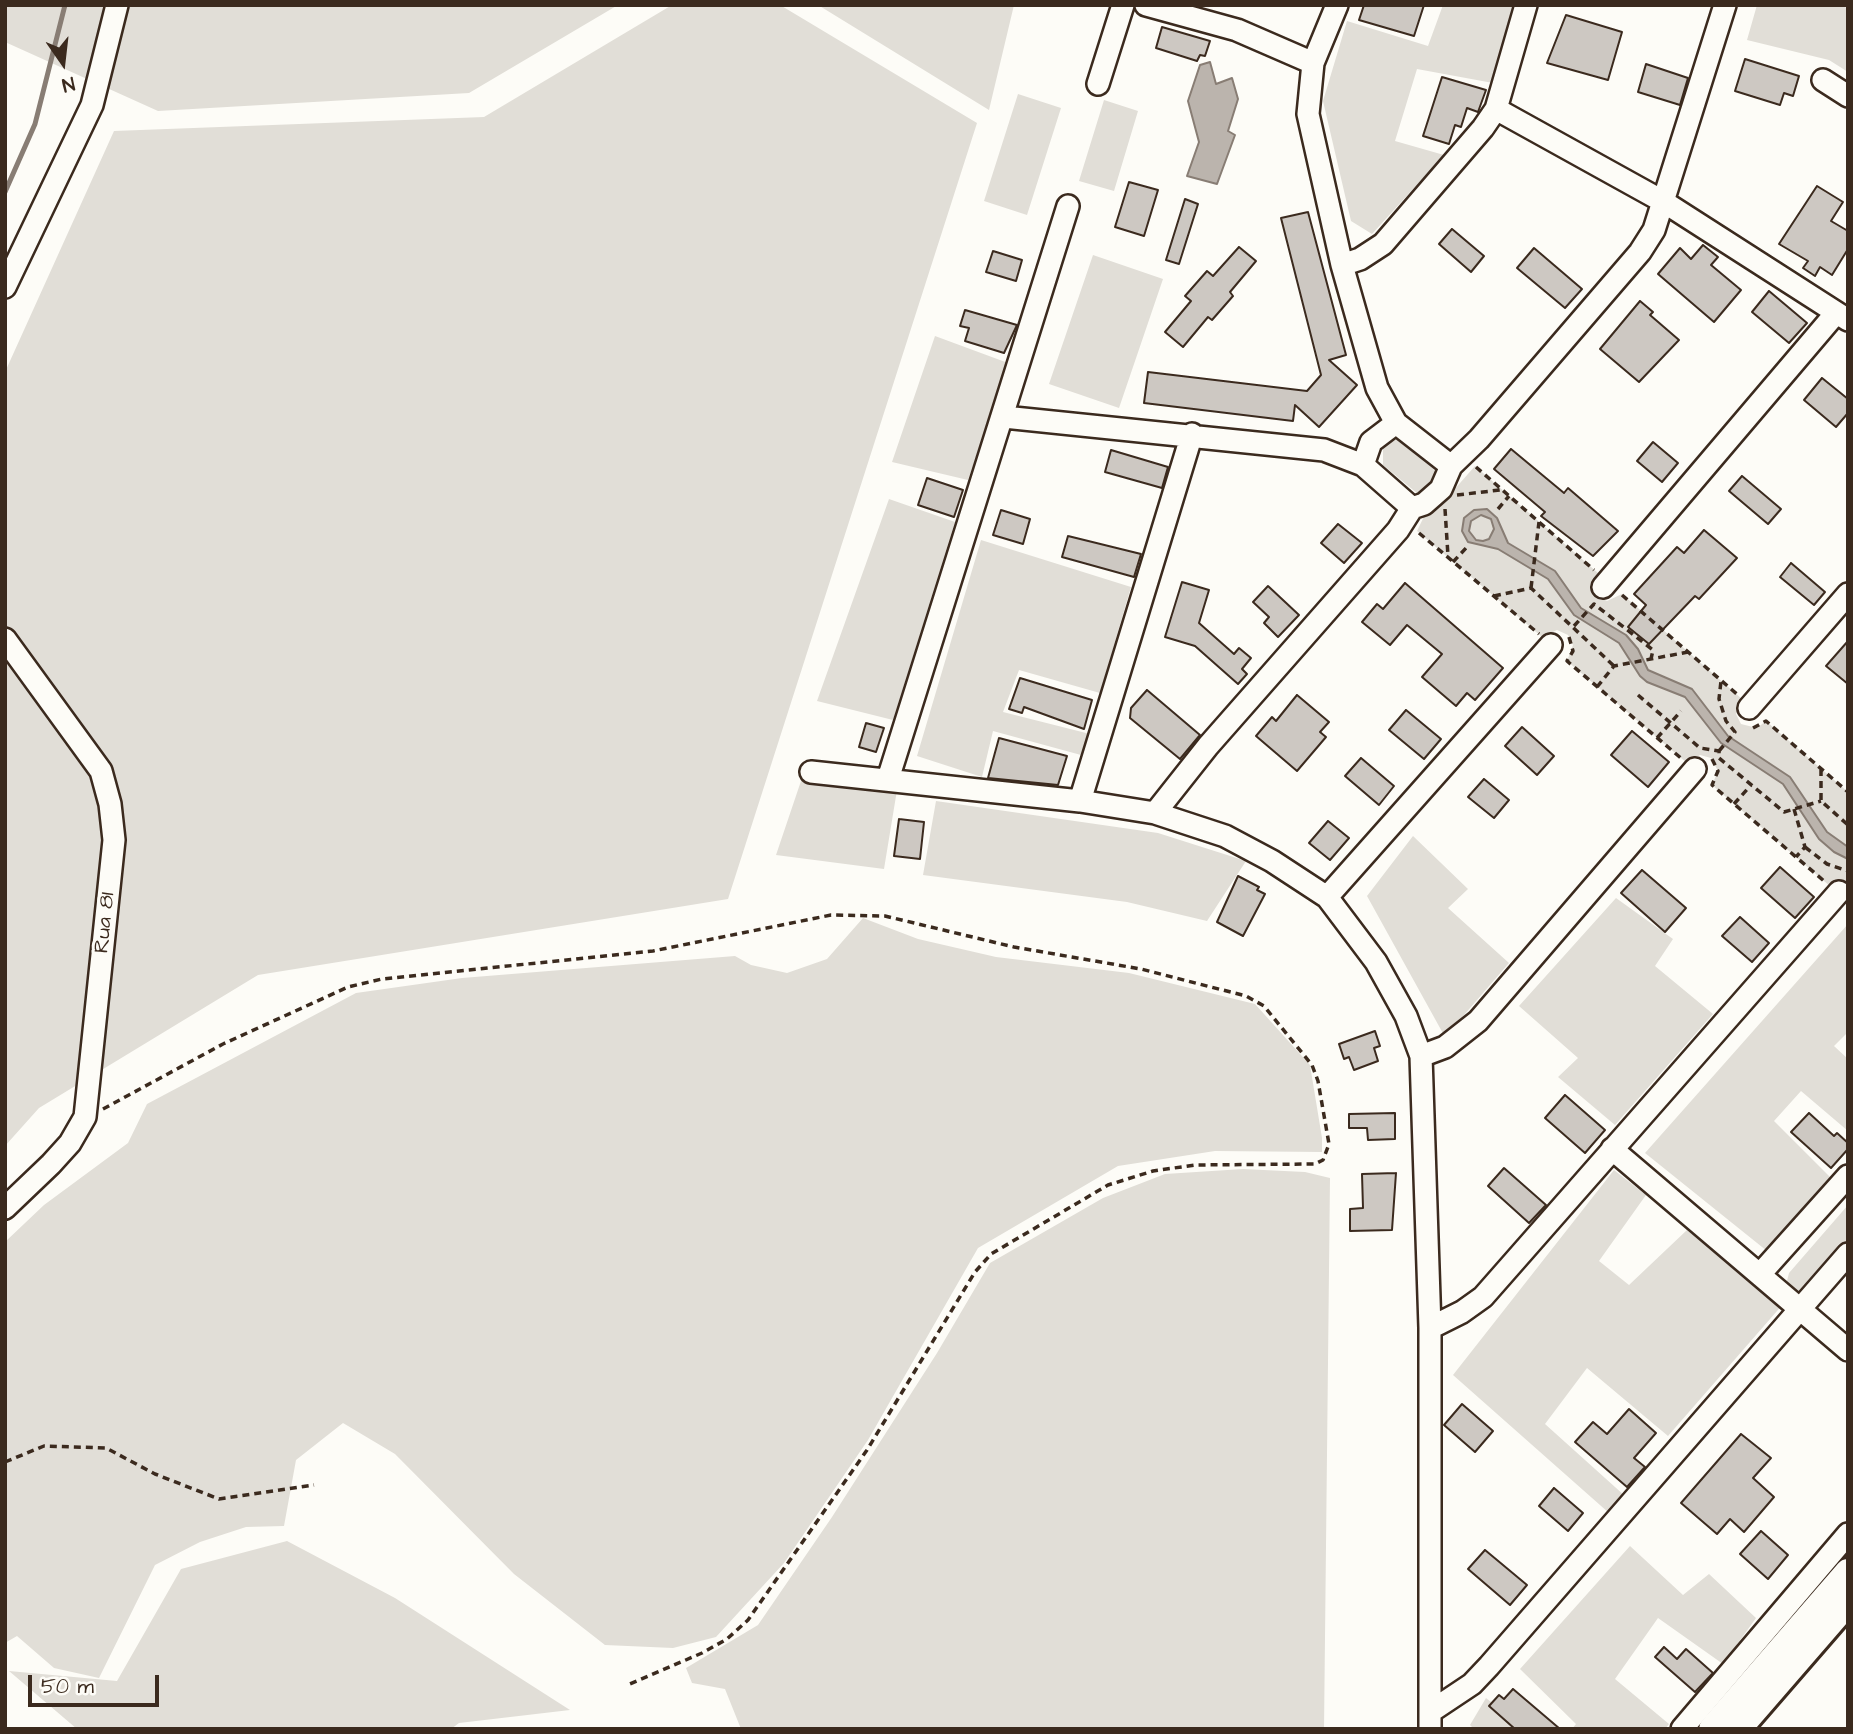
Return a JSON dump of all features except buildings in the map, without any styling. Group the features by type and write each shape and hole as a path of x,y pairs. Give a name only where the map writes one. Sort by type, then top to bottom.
{"main road":[{"path":"1712,1729 1848,1572"},
{"path":"1738,1729 1848,1602"}],"street":[{"path":"5,287 92,105 117,5"},
{"path":"1098,84 1123,5"},
{"path":"1146,5 1237,30 1313,63"},
{"path":"1337,5 1313,63 1308,114 1342,265 1377,388 1396,424 1459,470"},
{"path":"1342,265 1360,259 1383,244 1496,109 1526,5"},
{"path":"1155,813 1208,746 1398,530 1412,508 1433,498 1459,470 1479,439 1640,252 1654,230 1664,202 1725,5"},
{"path":"1823,80 1848,96"},
{"path":"1496,109 1664,202 1842,317 1602,592"},
{"path":"888,779 1004,417 1068,206"},
{"path":"1004,417 1192,434 1324,450 1363,465 1412,508"},
{"path":"1363,465 1371,442 1396,424"},
{"path":"1080,801 1192,434"},
{"path":"1745,713 1848,594"},
{"path":"1327,897 1553,636"},
{"name":"Rua 81","path":"5,639 101,771 110,804 114,841 85,1117 70,1143 5,1208"},
{"path":"1421,1056 1453,1042 1478,1021 1695,761"},
{"path":"811,772 1080,801 1155,813 1225,836 1272,861 1327,897 1376,962 1406,1016 1421,1056 1430,1328 1430,1721"},
{"path":"1430,1328 1462,1312 1483,1297 1835,890"},
{"path":"1612,1149 1761,1273 1848,1350"},
{"path":"1761,1273 1848,1176"},
{"path":"1430,1721 1489,1666 1848,1254"},
{"path":"1682,1729 1848,1534"}],"path":[{"path":"1459,470 1475,466 1598,573 1602,592 1653,650 1651,659"},
{"path":"1433,498 1453,491 1458,497 1502,489"},
{"path":"1498,509 1509,496"},
{"path":"1433,498 1446,509 1448,557"},
{"path":"1531,588 1539,522"},
{"path":"1417,531 1542,637 1553,636 1573,645 1567,661 1687,763 1714,761 1718,776 1712,785 1835,890"},
{"path":"1454,562 1466,548"},
{"path":"1494,596 1531,588"},
{"path":"1531,588 1614,666"},
{"path":"1574,626 1602,592"},
{"path":"1602,592 1622,594 1742,699 1745,713 1757,728 1766,721 1848,792"},
{"path":"1597,687 1614,666 1688,652"},
{"path":"1721,681 1719,699 1726,721 1735,732 1719,751 1719,758 1784,813 1821,801"},
{"path":"1638,695 1700,748 1719,751"},
{"path":"1657,738 1681,711"},
{"path":"1821,769 1821,801 1848,825"},
{"path":"1734,804 1751,785"},
{"path":"1797,809 1805,847 1827,864 1848,870"},
{"path":"1796,857 1805,847"},
{"path":"85,1117 223,1044 348,988 382,979 653,951 831,915 885,916 1014,947 1140,969 1246,996 1264,1006 1312,1065 1318,1081 1329,1144 1323,1160 1315,1164 1195,1165 1153,1171 1108,1185 991,1254 975,1272 867,1450 748,1620 727,1639 702,1653 630,1684"},
{"path":"5,1462 44,1446 106,1448 155,1474 219,1499 313,1485"}],"shaded area":[{"path":"5,5 618,5 469,93 158,111 5,42"},
{"path":"672,5 780,5 977,123 728,899 258,975 39,1108 5,1146 5,372 114,131 484,117"},
{"path":"818,5 1014,5 989,110"},
{"path":"1443,5 1515,5 1493,83 1417,69 1395,141 1444,155 1372,234 1351,221 1323,101 1347,21 1428,46"},
{"path":"1757,5 1842,5 1848,9 1848,72 1829,60 1747,40"},
{"path":"1210,62 1216,84 1232,78 1238,99 1228,131 1235,135 1217,184 1187,176 1199,142 1188,101 1200,65"},
{"path":"1018,94 1061,108 1027,215 984,201"},
{"path":"1104,100 1138,111 1114,191 1079,181"},
{"path":"1093,255 1163,279 1119,408 1049,384"},
{"path":"935,336 1008,363 968,480 892,462"},
{"path":"1399,438 1436,470 1437,480 1423,494 1418,494 1383,465 1383,447"},
{"path":"1475,466 1598,573 1592,588 1598,597 1607,601 1622,594 1742,699 1736,714 1741,724 1757,728 1766,721 1848,792 1848,881 1840,881 1831,887 1712,785 1718,771 1711,758 1700,755 1687,763 1567,661 1573,645 1568,635 1557,630 1542,637 1417,531 1433,498 1453,491"},
{"path":"889,499 955,522 893,720 817,701"},
{"path":"1487,509 1497,518 1508,543 1555,571 1581,608 1626,635 1638,649 1648,670 1692,689 1728,736 1790,777 1827,832 1848,847 1848,859 1834,852 1819,839 1783,784 1721,743 1685,697 1647,682 1640,676 1619,643 1574,615 1548,579 1498,549 1468,542 1462,531 1464,518 1474,510","holes":["1481,515 1491,519 1494,529 1489,539 1476,540 1469,531 1471,521"]},
{"path":"981,540 1131,587 1100,693 1019,670 1003,712 1090,734 1081,755 993,731 982,777 917,756"},
{"path":"801,781 897,790 884,869 776,855"},
{"path":"936,801 1158,833 1246,861 1207,921 1127,902 923,875"},
{"path":"1413,836 1468,889 1448,908 1509,963 1445,1037 1367,896"},
{"path":"1616,898 1673,939 1655,966 1713,1014 1615,1125 1558,1077 1578,1058 1519,1006"},
{"path":"863,918 918,939 996,957 1129,973 1255,1004 1310,1065 1322,1152 1215,1151 1118,1166 978,1248 868,1440 784,1563 716,1637 673,1648 605,1645 514,1574 395,1454 343,1423 296,1460 284,1526 246,1527 200,1542 155,1565 99,1678 54,1668 17,1636 5,1643 5,1242 44,1205 128,1143 147,1104 356,993 462,978 735,956 751,965 787,973 827,959"},
{"path":"1848,924 1848,1032 1834,1046 1848,1059 1848,1131 1801,1091 1774,1121 1830,1177 1767,1251 1645,1153"},
{"path":"1243,1169 1305,1172 1330,1178 1324,1729 741,1729 725,1689 692,1683 686,1668 758,1625 832,1517 937,1353 990,1263 1103,1198 1165,1174"},
{"path":"1614,1170 1646,1195 1599,1261 1629,1285 1687,1230 1784,1303 1668,1436 1587,1368 1545,1424 1625,1496 1609,1513 1453,1375"},
{"path":"1848,1205 1848,1245 1804,1292 1792,1289 1787,1281 1789,1273"},
{"path":"287,1541 395,1598 570,1710 459,1723 451,1729 77,1729 9,1671 117,1681 181,1569"},
{"path":"1630,1546 1683,1595 1709,1574 1756,1618 1723,1664 1658,1618 1615,1679 1669,1724 1665,1729 1572,1729 1576,1724 1520,1669"},
{"path":"1486,1698 1525,1729 1474,1729 1470,1725"}],"waterway":[{"path":"5,192 35,124 65,5"}]}
